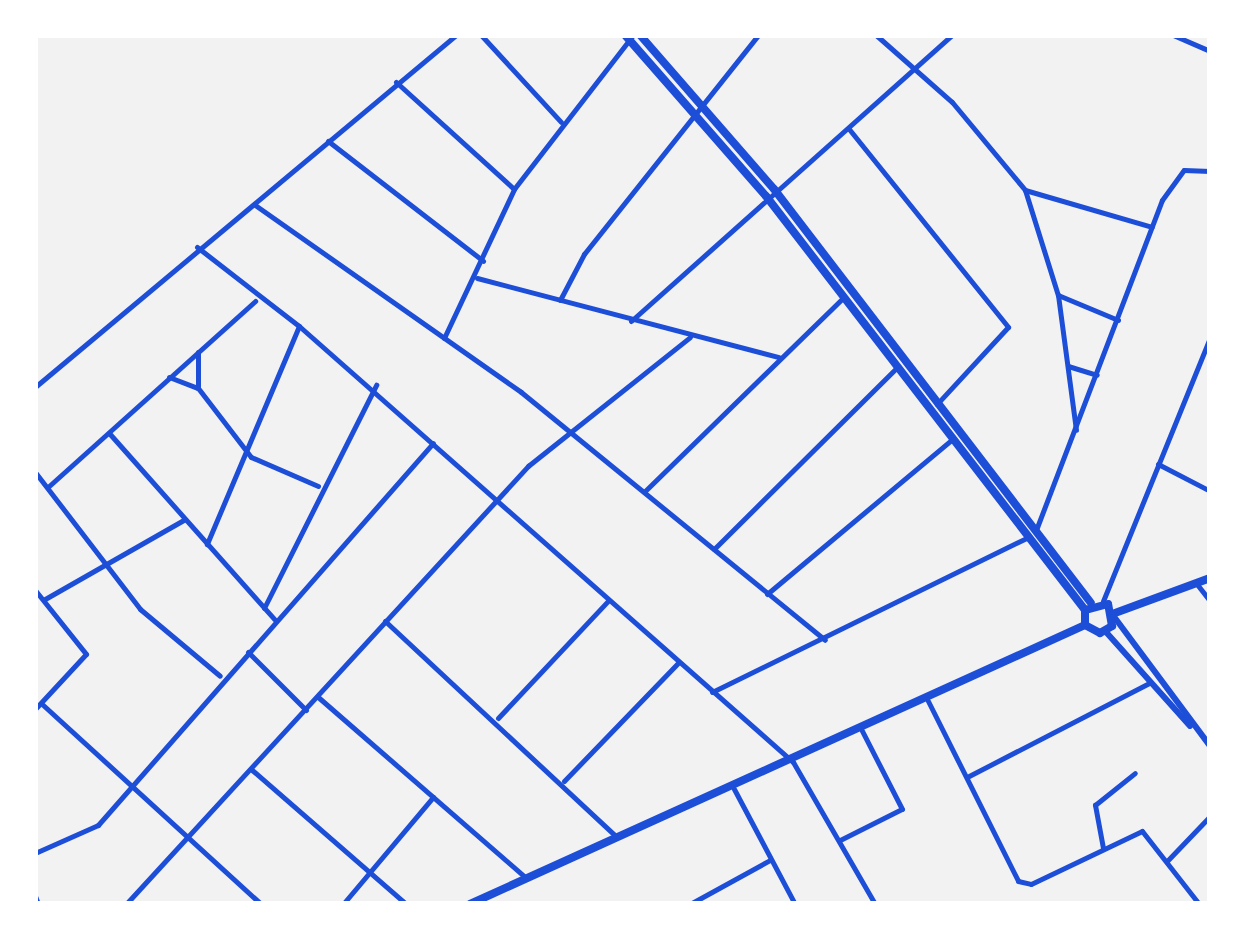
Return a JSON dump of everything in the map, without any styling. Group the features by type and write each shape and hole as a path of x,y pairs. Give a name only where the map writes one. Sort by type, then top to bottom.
{"main road":[{"path":"632,36 705,107 1026,538 1088,606"},
{"path":"632,36 696,116 770,192 842,299 937,404 1088,606 1085,625"},
{"path":"470,904 485,901 526,878 928,702 1085,625 1106,632 1115,616 1210,578"},
{"path":"1088,606 1103,602 1115,616"}],"street":[{"path":"35,387 197,247 255,205 456,35"},
{"path":"482,35 561,122"},
{"path":"560,300 584,254 705,107 758,35"},
{"path":"876,35 922,71 1025,190 1058,295 1076,432"},
{"path":"631,320 770,192 922,71 952,35"},
{"path":"1173,35 1210,51"},
{"path":"444,338 477,278 514,190 561,122 632,36"},
{"path":"396,82 514,190"},
{"path":"849,130 1008,326 937,404"},
{"path":"328,141 484,261"},
{"path":"712,692 826,640 1035,532 1152,227 1175,177 1210,171"},
{"path":"1025,190 1152,227"},
{"path":"255,205 444,338 645,492 826,640"},
{"path":"197,247 256,300 299,326 376,386 495,502 793,762 875,904"},
{"path":"477,278 690,338 779,357"},
{"path":"1058,295 1118,320"},
{"path":"645,492 842,299"},
{"path":"49,486 256,300"},
{"path":"208,544 250,457 299,326"},
{"path":"1103,602 1210,337"},
{"path":"126,904 495,502 566,434 690,338"},
{"path":"198,352 198,388"},
{"path":"714,550 900,364"},
{"path":"1068,366 1097,375"},
{"path":"1198,367 1210,374"},
{"path":"169,377 198,388 250,457 318,486"},
{"path":"264,608 318,486 376,386"},
{"path":"109,433 274,619"},
{"path":"767,594 952,440"},
{"path":"35,853 98,825 220,676 248,651 433,443"},
{"path":"1158,464 1210,491"},
{"path":"35,472 106,558 140,609 220,676"},
{"path":"45,599 106,558 185,519"},
{"path":"1196,584 1210,600"},
{"path":"35,590 86,654 44,706 35,709"},
{"path":"498,718 608,601"},
{"path":"1115,616 1209,746"},
{"path":"386,621 498,718 619,839"},
{"path":"1106,632 1209,746"},
{"path":"248,651 306,710"},
{"path":"564,781 678,662"},
{"path":"967,777 1149,683"},
{"path":"318,697 526,878"},
{"path":"928,702 1023,884 1142,831 1199,904"},
{"path":"44,706 134,782 261,904"},
{"path":"840,840 902,809 862,731"},
{"path":"252,770 406,904"},
{"path":"1103,848 1094,806 1135,772"},
{"path":"734,789 794,904"},
{"path":"343,904 372,875 433,797"},
{"path":"1167,860 1210,816"},
{"path":"690,904 770,860"},
{"path":"35,896 38,904"},
{"path":"1182,904 1194,898"}]}
